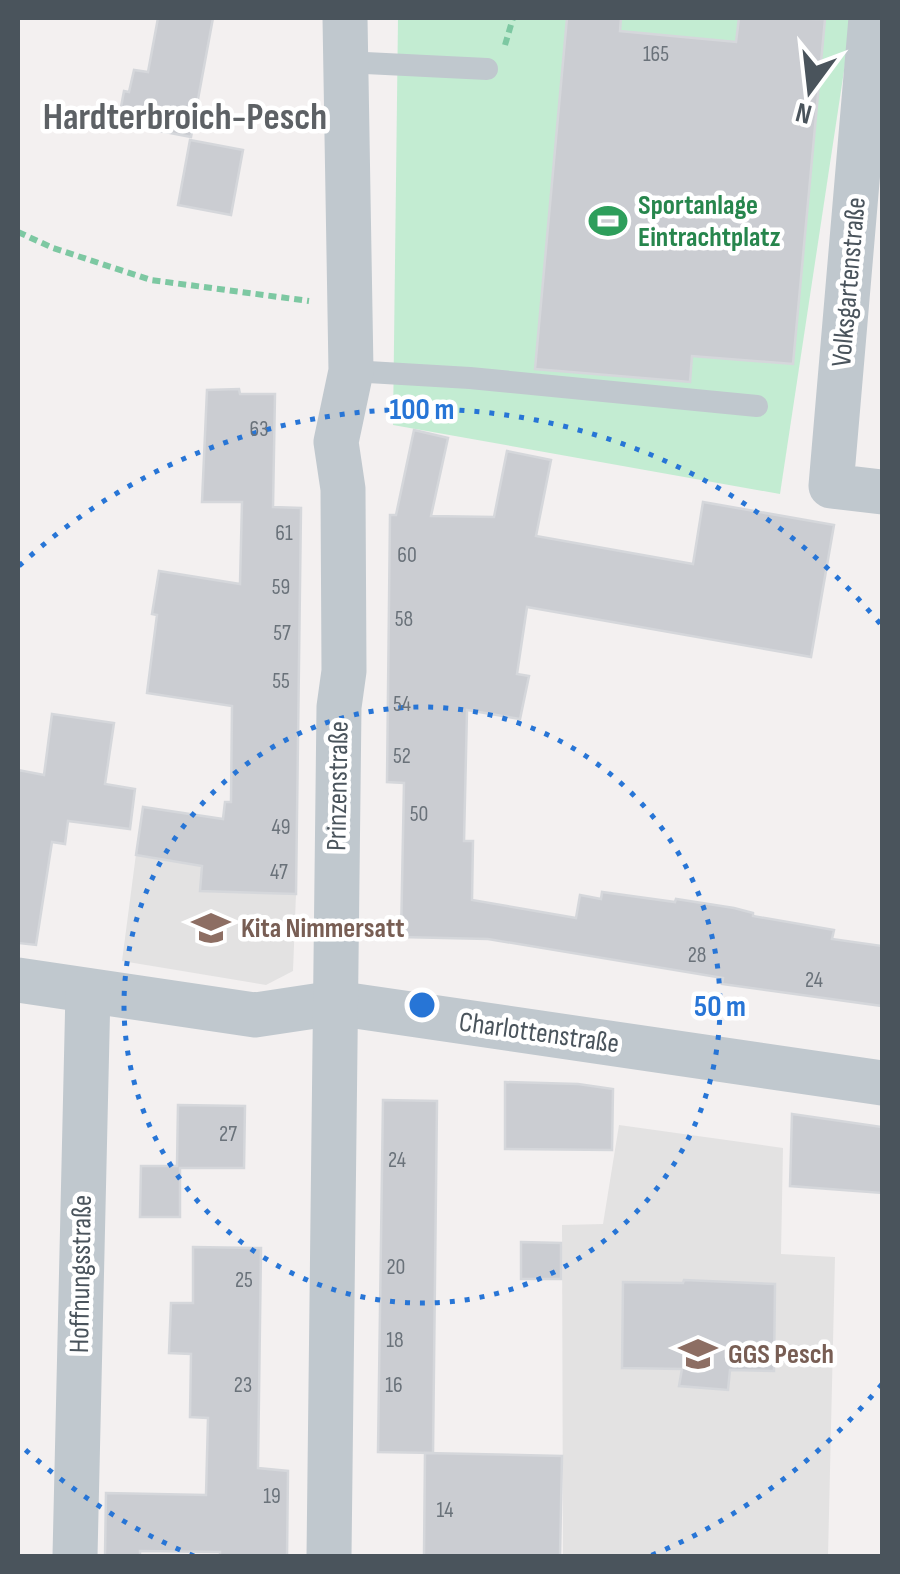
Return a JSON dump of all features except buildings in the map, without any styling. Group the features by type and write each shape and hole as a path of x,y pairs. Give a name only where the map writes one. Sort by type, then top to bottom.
{"street":[{"name":"Volksgartenstraße","path":"871,18 832,486 882,492"},
{"name":"Prinzenstraße","path":"329,1556 338,707 344,671 344,489 336,442 351,371 346,40"},
{"name":"Charlottenstraße","path":"18,980 256,1016 335,1003 882,1083"},
{"name":"Hoffnungsstraße","path":"75,1556 88,991"}],"lane":[{"path":"346,40 487,69"},
{"path":"351,371 470,378 757,406"}],"path":[{"path":"18,232 53,248 151,280 350,306"}],"shaded area":[{"name":"Kita Nimmersatt","path":"139,831 240,847 296,894 293,971 266,985 122,961"},
{"name":"GGS Pesch","path":"619,1125 783,1148 781,1254 835,1257 828,1556 563,1556 562,1225 603,1224"}],"green space":[{"name":"Sportanlage Eintrachtplatz","path":"398,18 852,18 780,494 393,425"}],"place":[{"name":"Sportanlage Eintrachtplatz","path":"608,221"},
{"name":"Kita Nimmersatt","path":"211,928"},
{"name":"GGS Pesch","path":"698,1354"}],"district":[{"name":"Hardterbroich-Pesch","path":"185,117"}]}
